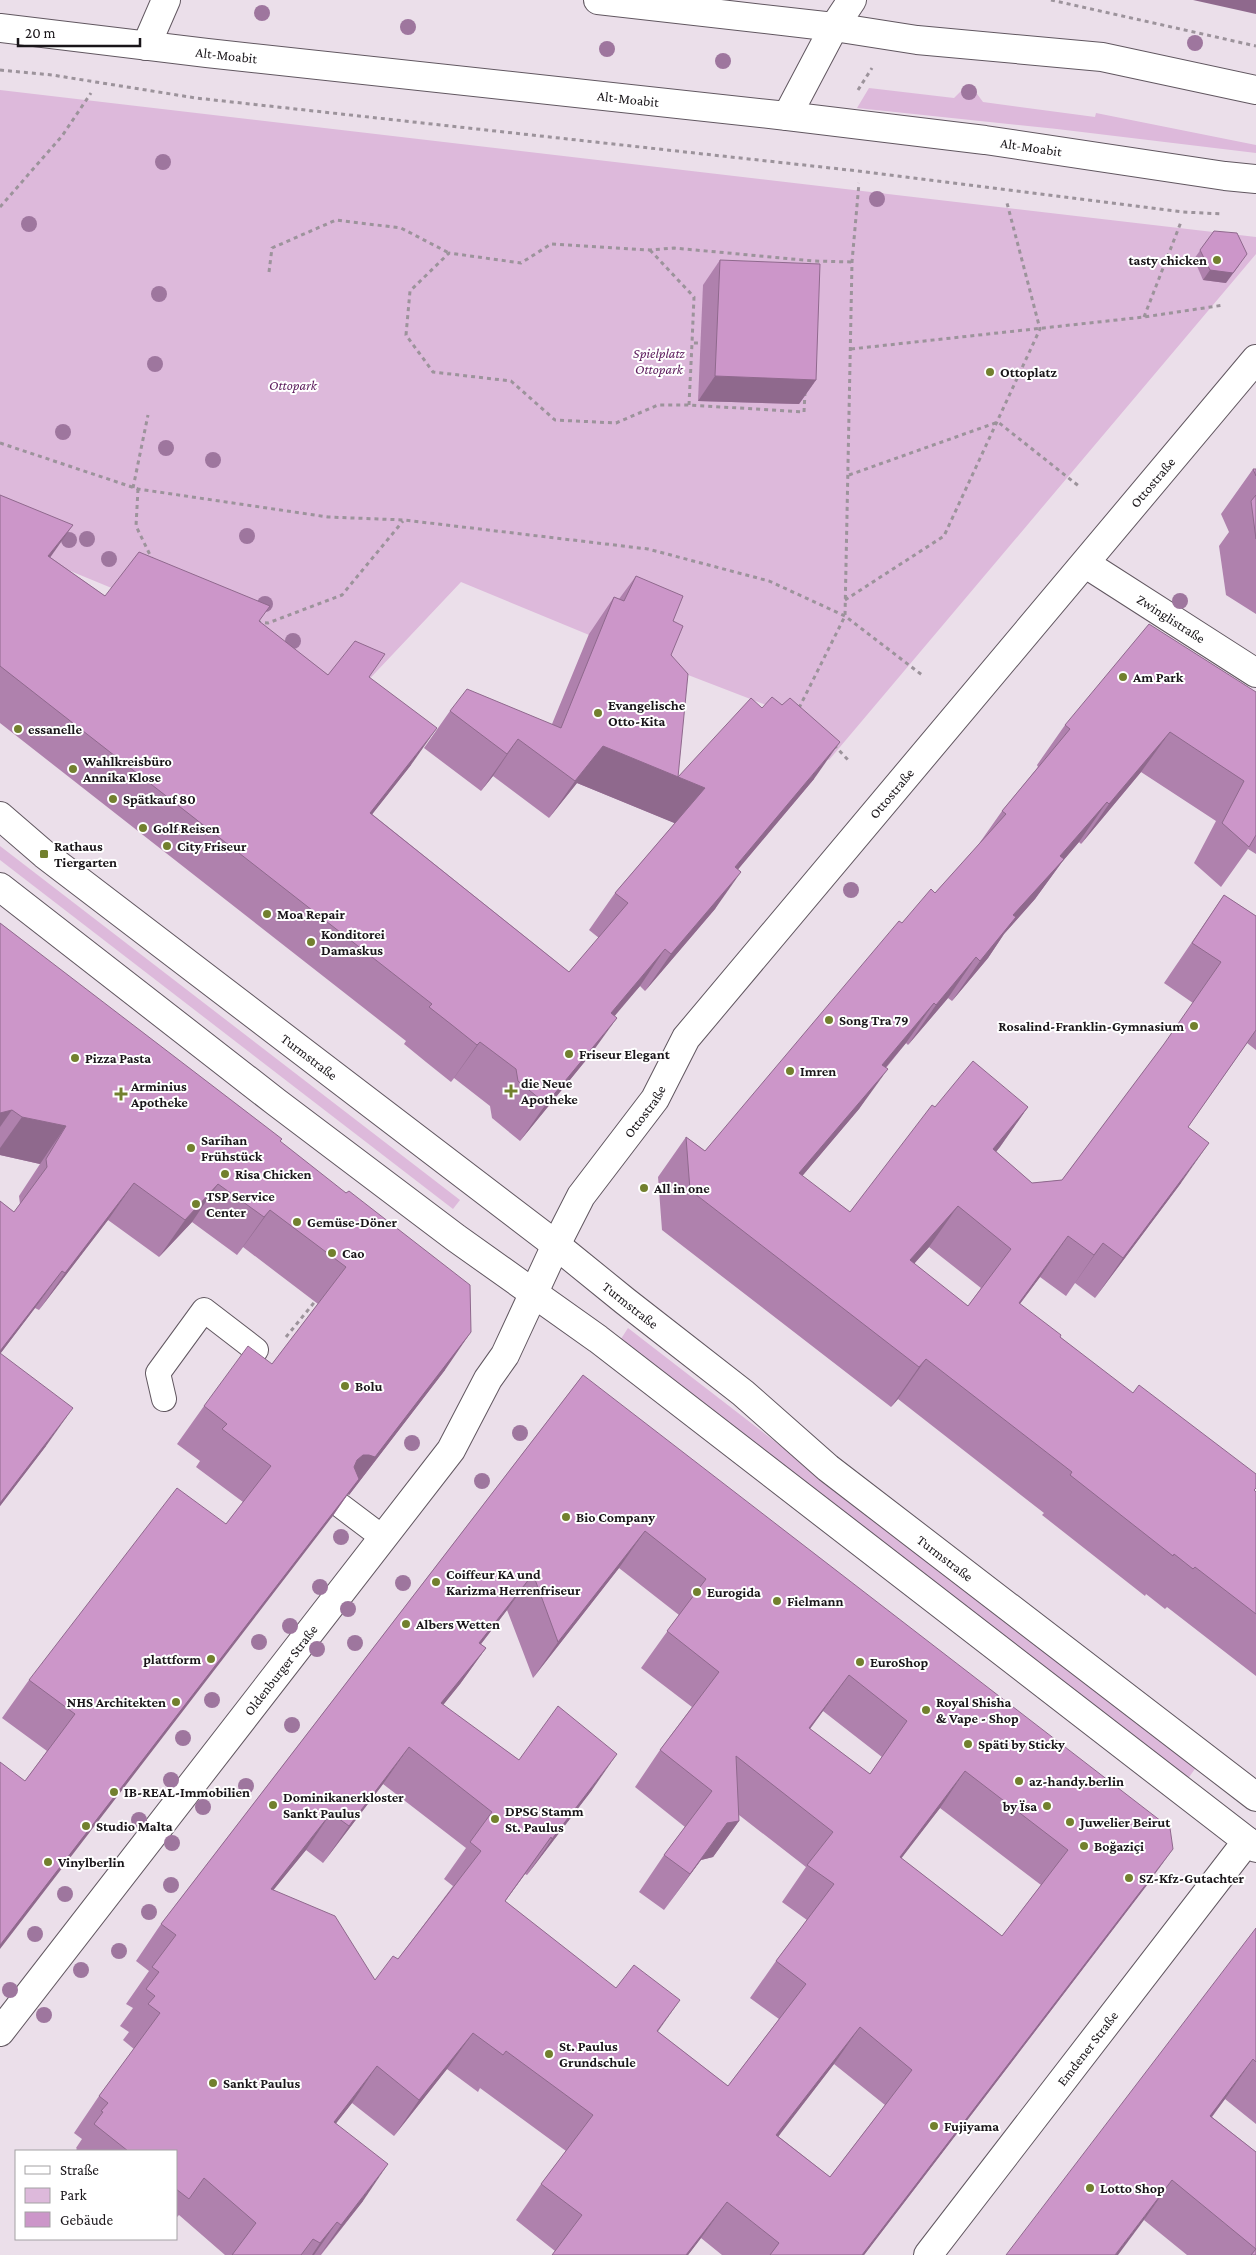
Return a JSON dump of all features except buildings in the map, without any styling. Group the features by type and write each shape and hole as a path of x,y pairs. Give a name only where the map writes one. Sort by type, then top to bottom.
{"main road":[{"path":"146,46 166,0"},
{"path":"598,0 834,27 917,40 1102,57 1256,90"},
{"path":"787,116 834,27 852,0"},
{"name":"Alt-Moabit","path":"0,28 146,46 787,116 985,140 1256,179"},
{"name":"Ottostraße","path":"535,1293 556,1244 581,1196 655,1099 686,1038 1086,564 1256,359"},
{"name":"Zwinglistraße","path":"1086,564 1256,673"},
{"name":"Turmstraße","path":"0,816 52,860 556,1244 625,1301 743,1393 822,1463 1256,1797"},
{"path":"0,887 276,1102 456,1238 535,1293 808,1500 1251,1845"},
{"name":"Oldenburger Straße","path":"0,2032 451,1450 488,1379 505,1356 535,1293"},
{"name":"Emdener Straße","path":"928,2255 1251,1845"}],"lane":[{"path":"164,1399 158,1373 204,1310 256,1350"},
{"path":"341,1506 382,1537"}],"path":[{"path":"1051,0 1256,46"},
{"path":"856,92 876,62"},
{"path":"0,70 52,75 196,98 848,170 1183,212 1228,214"},
{"path":"0,207 62,136 91,94"},
{"path":"805,714 798,708 845,616 852,262 859,183"},
{"path":"845,600 944,536 1040,329 1007,203"},
{"path":"269,272 272,248 336,220 402,228 449,253 521,263 551,244 650,250 674,248 814,261 852,262"},
{"path":"1144,317 1181,222"},
{"path":"650,250 694,297 689,405"},
{"path":"449,253 410,291 406,335 433,372 510,381 555,420 616,423 658,405 804,412 806,384"},
{"path":"792,269 793,259"},
{"path":"813,271 814,261"},
{"path":"851,349 1144,317 1224,305"},
{"path":"692,343 710,343"},
{"path":"148,415 136,488 136,526 155,567"},
{"path":"849,475 998,422"},
{"path":"998,422 1080,487"},
{"path":"0,443 136,488 328,517 404,520 648,549 769,581 845,616 922,675"},
{"path":"251,622 268,623 342,595 404,520"},
{"path":"830,741 849,761"},
{"path":"256,1350 268,1360 321,1294"}],"green space":[{"path":"966,86 972,87 983,102 1095,117 1096,113 1256,145 1256,153 1057,129 857,108 869,88 954,98"},
{"name":"Ottopark","path":"0,90 1256,237 1256,254 829,760 766,705 657,663 461,582 359,690 0,542"},
{"path":"0,846 460,1200 453,1209 0,860"},
{"path":"628,1328 1197,1766 1187,1780 619,1342"}],"place":[{"name":"tasty chicken","path":"1217,260"},
{"name":"Ottoplatz","path":"990,372"},
{"name":"Am Park","path":"1123,677"},
{"name":"Evangelische Otto-Kita","path":"598,713"},
{"name":"essanelle","path":"18,729"},
{"name":"Wahlkreisbüro Annika Klose","path":"73,769"},
{"name":"Spätkauf 80","path":"113,799"},
{"name":"Golf Reisen","path":"143,828"},
{"name":"City Friseur","path":"167,846"},
{"name":"Rathaus Tiergarten","path":"44,854"},
{"name":"Moa Repair","path":"267,914"},
{"name":"Konditorei Damaskus","path":"311,942"},
{"name":"Song Tra 79","path":"829,1020"},
{"name":"Rosalind-Franklin-Gymnasium","path":"1194,1026"},
{"name":"Friseur Elegant","path":"569,1054"},
{"name":"Pizza Pasta","path":"75,1058"},
{"name":"Imren","path":"790,1071"},
{"name":"die Neue Apotheke","path":"511,1091"},
{"name":"Arminius Apotheke","path":"121,1094"},
{"name":"Sarihan Frühstück","path":"191,1148"},
{"name":"Risa Chicken","path":"225,1174"},
{"name":"All in one","path":"644,1188"},
{"name":"TSP Service Center","path":"196,1204"},
{"name":"Gemüse-Döner","path":"297,1222"},
{"name":"Cao","path":"332,1253"},
{"name":"Bolu","path":"345,1386"},
{"name":"Bio Company","path":"566,1517"},
{"name":"Coiffeur KA und Karizma Herrenfriseur","path":"436,1582"},
{"name":"Eurogida","path":"697,1592"},
{"name":"Fielmann","path":"777,1601"},
{"name":"Albers Wetten","path":"406,1624"},
{"name":"plattform","path":"211,1659"},
{"name":"EuroShop","path":"860,1662"},
{"name":"NHS Architekten","path":"176,1702"},
{"name":"Royal Shisha & Vape - Shop","path":"926,1710"},
{"name":"Späti by Sticky","path":"968,1744"},
{"name":"az-handy.berlin","path":"1019,1781"},
{"name":"IB-REAL-Immobilien","path":"114,1792"},
{"name":"Dominikanerkloster Sankt Paulus","path":"273,1805"},
{"name":"by Ïsa","path":"1047,1806"},
{"name":"DPSG Stamm St. Paulus","path":"495,1819"},
{"name":"Juwelier Beirut","path":"1070,1822"},
{"name":"Studio Malta","path":"86,1826"},
{"name":"Boğaziçi","path":"1084,1846"},
{"name":"Vinylberlin","path":"48,1862"},
{"name":"SZ-Kfz-Gutachter","path":"1129,1878"},
{"name":"St. Paulus Grundschule","path":"549,2054"},
{"name":"Sankt Paulus","path":"213,2083"},
{"name":"Fujiyama","path":"934,2126"},
{"name":"Lotto Shop","path":"1090,2188"}],"park label":[{"name":"Spielplatz Ottopark","path":"659,362"}]}
